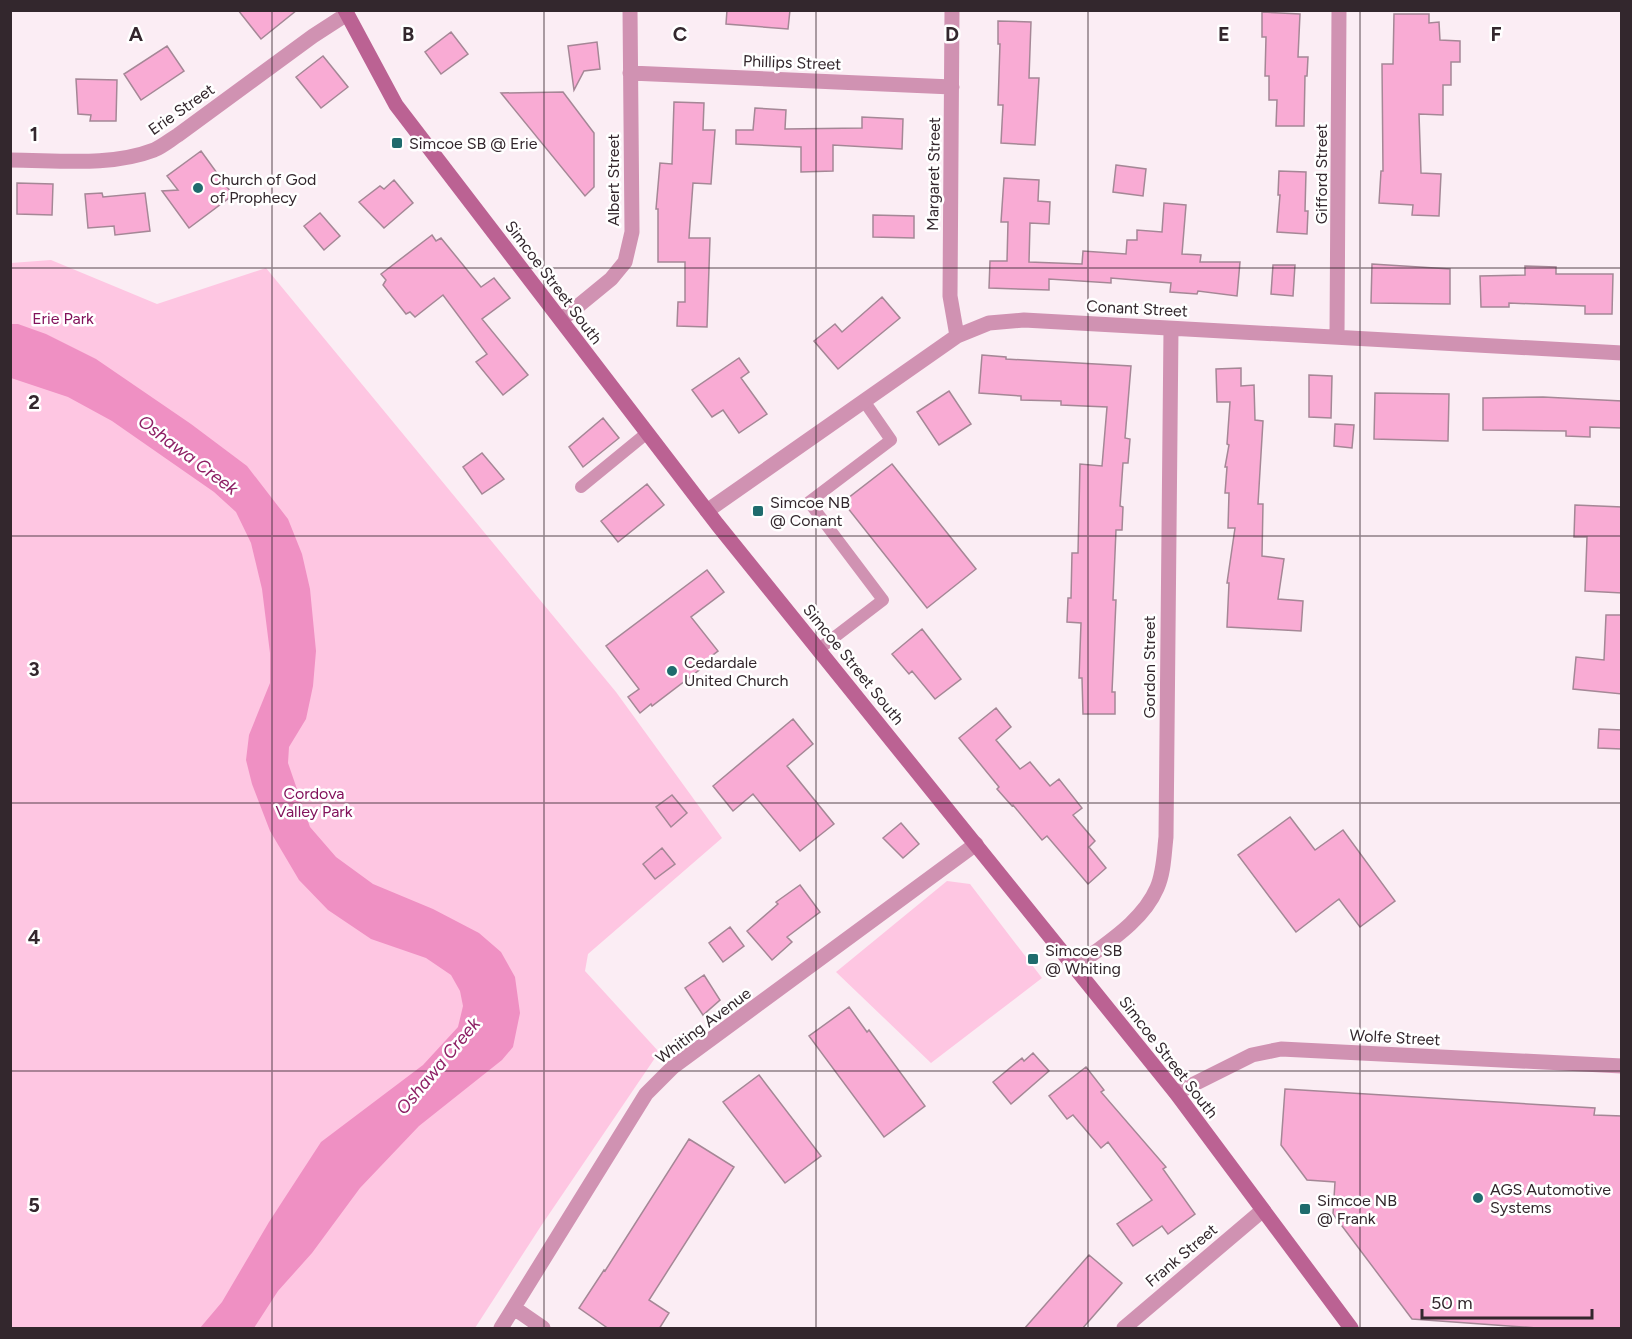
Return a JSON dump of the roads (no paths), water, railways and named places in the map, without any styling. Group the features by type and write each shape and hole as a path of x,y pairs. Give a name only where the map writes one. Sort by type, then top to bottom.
{"main road":[{"name":"Simcoe Street South","path":"346,12 396,105 707,511 1176,1093 1351,1329"}],"street":[{"name":"Albert Street","path":"561,320 611,279 625,262 632,232 630,10"},
{"name":"Margaret Street","path":"952,10 950,296 957,336"},
{"name":"Gifford Street","path":"1337,337 1339,10"},
{"name":"Erie Street","path":"10,160 108,160 130,157 156,149 346,12"},
{"name":"Phillips Street","path":"630,73 952,87"},
{"name":"Conant Street","path":"707,511 957,336 990,323 1024,320 1622,353"},
{"name":"Gordon Street","path":"1074,968 1133,922 1147,906 1158,887 1163,865 1166,837 1171,329"},
{"name":"Whiting Avenue","path":"501,1329 646,1094 673,1067 976,844"},
{"name":"Wolfe Street","path":"1176,1093 1252,1055 1281,1049 1622,1066"},
{"name":"Frank Street","path":"1124,1329 1263,1210"},
{"path":"514,1308 543,1329"}],"lane":[{"path":"819,649 883,600 809,502 891,440 864,401"},
{"path":"581,487 647,433"}],"water":[{"name":"Oshawa Creek","path":"10,324 18,324 46,334 96,359 191,424 247,466 288,519 302,554 310,589 316,651 313,686 306,719 289,747 288,763 310,827 336,857 373,884 433,909 479,933 501,952 515,977 520,1013 513,1047 502,1060 419,1126 360,1188 312,1253 278,1291 254,1328 200,1328 222,1302 269,1222 321,1142 423,1065 458,1027 463,1006 460,991 451,975 426,958 371,939 328,910 299,880 270,831 252,784 246,760 249,735 270,683 270,653 262,589 251,543 236,512 214,492 112,421 68,397 11,378"}],"place":[{"name":"Simcoe SB @ Erie","path":"397,143"},
{"name":"Church of God of Prophecy","path":"198,188"},
{"name":"Simcoe NB @ Conant","path":"758,511"},
{"name":"Cedardale United Church","path":"672,671"},
{"name":"Simcoe SB @ Whiting","path":"1033,959"},
{"name":"AGS Automotive Systems","path":"1478,1198"},
{"name":"Simcoe NB @ Frank","path":"1305,1209"}],"park label":[{"name":"Erie Park","path":"63,318"},
{"name":"Cordova Valley Park","path":"314,802"}]}
